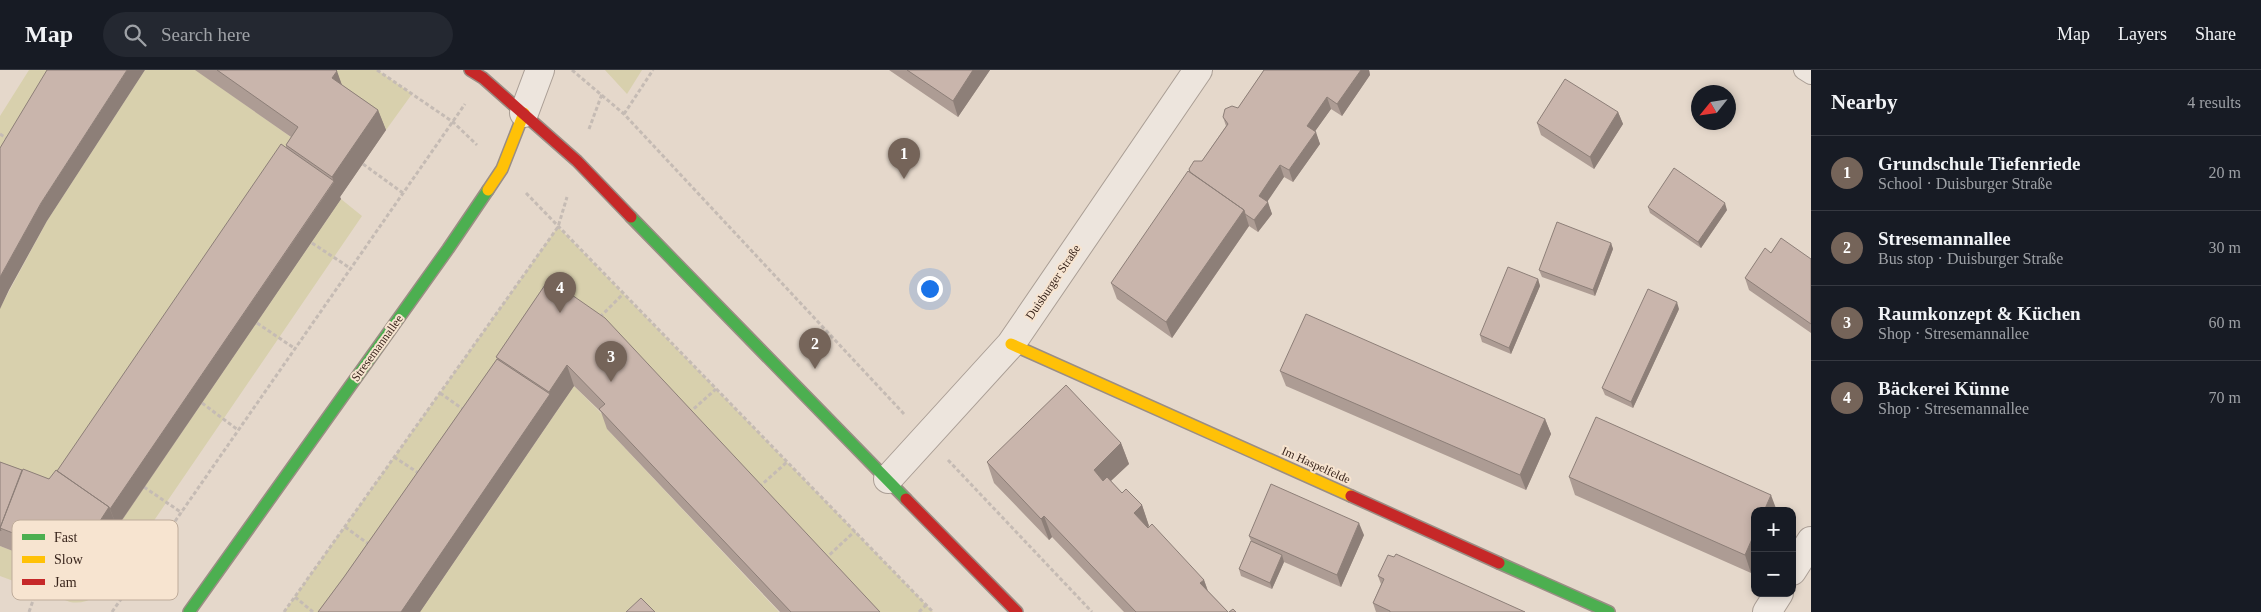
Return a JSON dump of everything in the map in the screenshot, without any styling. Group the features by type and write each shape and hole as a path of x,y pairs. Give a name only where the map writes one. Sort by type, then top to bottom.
{"street":[{"path":"470,70 524,113 578,160 1017,612"},
{"name":"Stresemannallee","path":"189,612 448,250 502,169 540,70"},
{"name":"Duisburger Straße","path":"888,478 1011,344 1198,70"},
{"name":"Im Haspelfelde","path":"1011,344 1609,612"},
{"path":"1796,565 1811,541"},
{"path":"1767,612 1776,597"}],"lane":[{"path":"1803,70 1811,75"}],"path":[{"path":"377,70 453,122 502,169 933,612"},
{"path":"572,70 624,114 926,438 1092,612"},
{"path":"624,114 653,70"},
{"path":"177,520 294,348 453,122"},
{"path":"0,134 12,142"},
{"path":"363,164 403,193"},
{"path":"284,612 558,227"},
{"path":"312,243 350,268"},
{"path":"598,318 623,294"},
{"path":"257,323 294,348"},
{"path":"685,417 716,389"},
{"path":"440,393 468,412"},
{"path":"202,403 238,430"},
{"path":"394,457 423,477"},
{"path":"755,491 787,462"},
{"path":"144,487 182,513"},
{"path":"345,527 374,547"},
{"path":"821,562 855,531"},
{"path":"295,597 313,612"},
{"path":"29,612 33,600"},
{"path":"112,612 120,600"},
{"path":"919,612 926,605"}],"shaded area":[{"path":"29,70 64,70 0,176 0,116"},
{"path":"145,70 196,70 305,147 57,499 0,478 0,308 47,221"},
{"path":"314,70 377,70 412,94 386,130 339,98"},
{"path":"605,70 642,70 627,94"},
{"path":"341,199 362,216 154,520 122,520"},
{"path":"558,227 933,612 868,612 653,384 503,377 338,612 284,612"},
{"path":"574,386 612,424 607,429 779,612 420,612"},
{"path":"0,546 12,551 12,580 0,576"},
{"path":"65,600 88,600 81,602"}],"building":[{"path":"47,70 127,70 41,203 0,277 0,148"},
{"path":"217,70 336,70 332,78 378,110 332,177 286,145 298,127"},
{"path":"907,70 973,70 953,101"},
{"path":"1264,70 1361,70 1337,104 1327,97 1307,126 1316,132 1289,170 1280,165 1259,196 1268,202 1254,220 1245,214 1244,210 1190,172 1189,169 1194,161 1202,161 1228,124 1223,117 1225,109 1232,106 1238,108"},
{"path":"1565,79 1618,112 1590,157 1537,123"},
{"path":"281,144 334,181 110,509 57,471"},
{"path":"1674,168 1725,203 1698,242 1648,207"},
{"path":"1188,171 1244,210 1166,322 1111,283"},
{"path":"1557,222 1611,243 1593,290 1539,270"},
{"path":"1781,238 1811,259 1811,324 1745,278 1765,248 1771,253"},
{"path":"1508,267 1538,279 1509,348 1480,335"},
{"path":"549,279 605,318 880,612 791,612 599,409 605,404 567,365 549,392 496,357"},
{"path":"1648,289 1677,302 1631,402 1602,388"},
{"path":"1306,314 1545,419 1520,475 1280,371"},
{"path":"497,359 550,394 401,612 318,612 344,577"},
{"path":"1066,385 1121,443 1094,470 1103,481 1107,477 1122,493 1126,489 1142,505 1134,513 1148,528 1152,524 1204,580 1200,583 1228,612 1136,612 1044,516 1041,519 987,462"},
{"path":"1596,417 1771,495 1766,507 1751,507 1751,541 1745,555 1569,477"},
{"path":"0,462 22,470 0,528"},
{"path":"23,469 49,479 56,470 109,507 101,520 12,520 12,533 0,528"},
{"path":"1271,484 1359,523 1337,575 1249,536"},
{"path":"1251,541 1282,555 1270,583 1239,569"},
{"path":"1396,554 1525,612 1390,612 1373,603 1384,579 1378,576 1388,555 1394,557"},
{"path":"641,598 655,612 626,612"}],"traffic: fast":[{"path":"189,612 488,190"},
{"path":"631,217 906,499"},
{"path":"1499,563 1609,612"}],"traffic: slow":[{"path":"488,190 502,169 524,113"},
{"path":"1011,344 1351,496"}],"traffic: jam":[{"path":"470,70 483,78 577,161 631,217"},
{"path":"1351,496 1499,563"},
{"path":"906,499 1017,612"}],"place":[{"name":"Grundschule Tiefenriede","path":"904,179"},
{"name":"Bäckerei Künne","path":"560,313"},
{"name":"Stresemannallee","path":"815,369"},
{"name":"Raumkonzept & Küchen","path":"611,382"}]}
